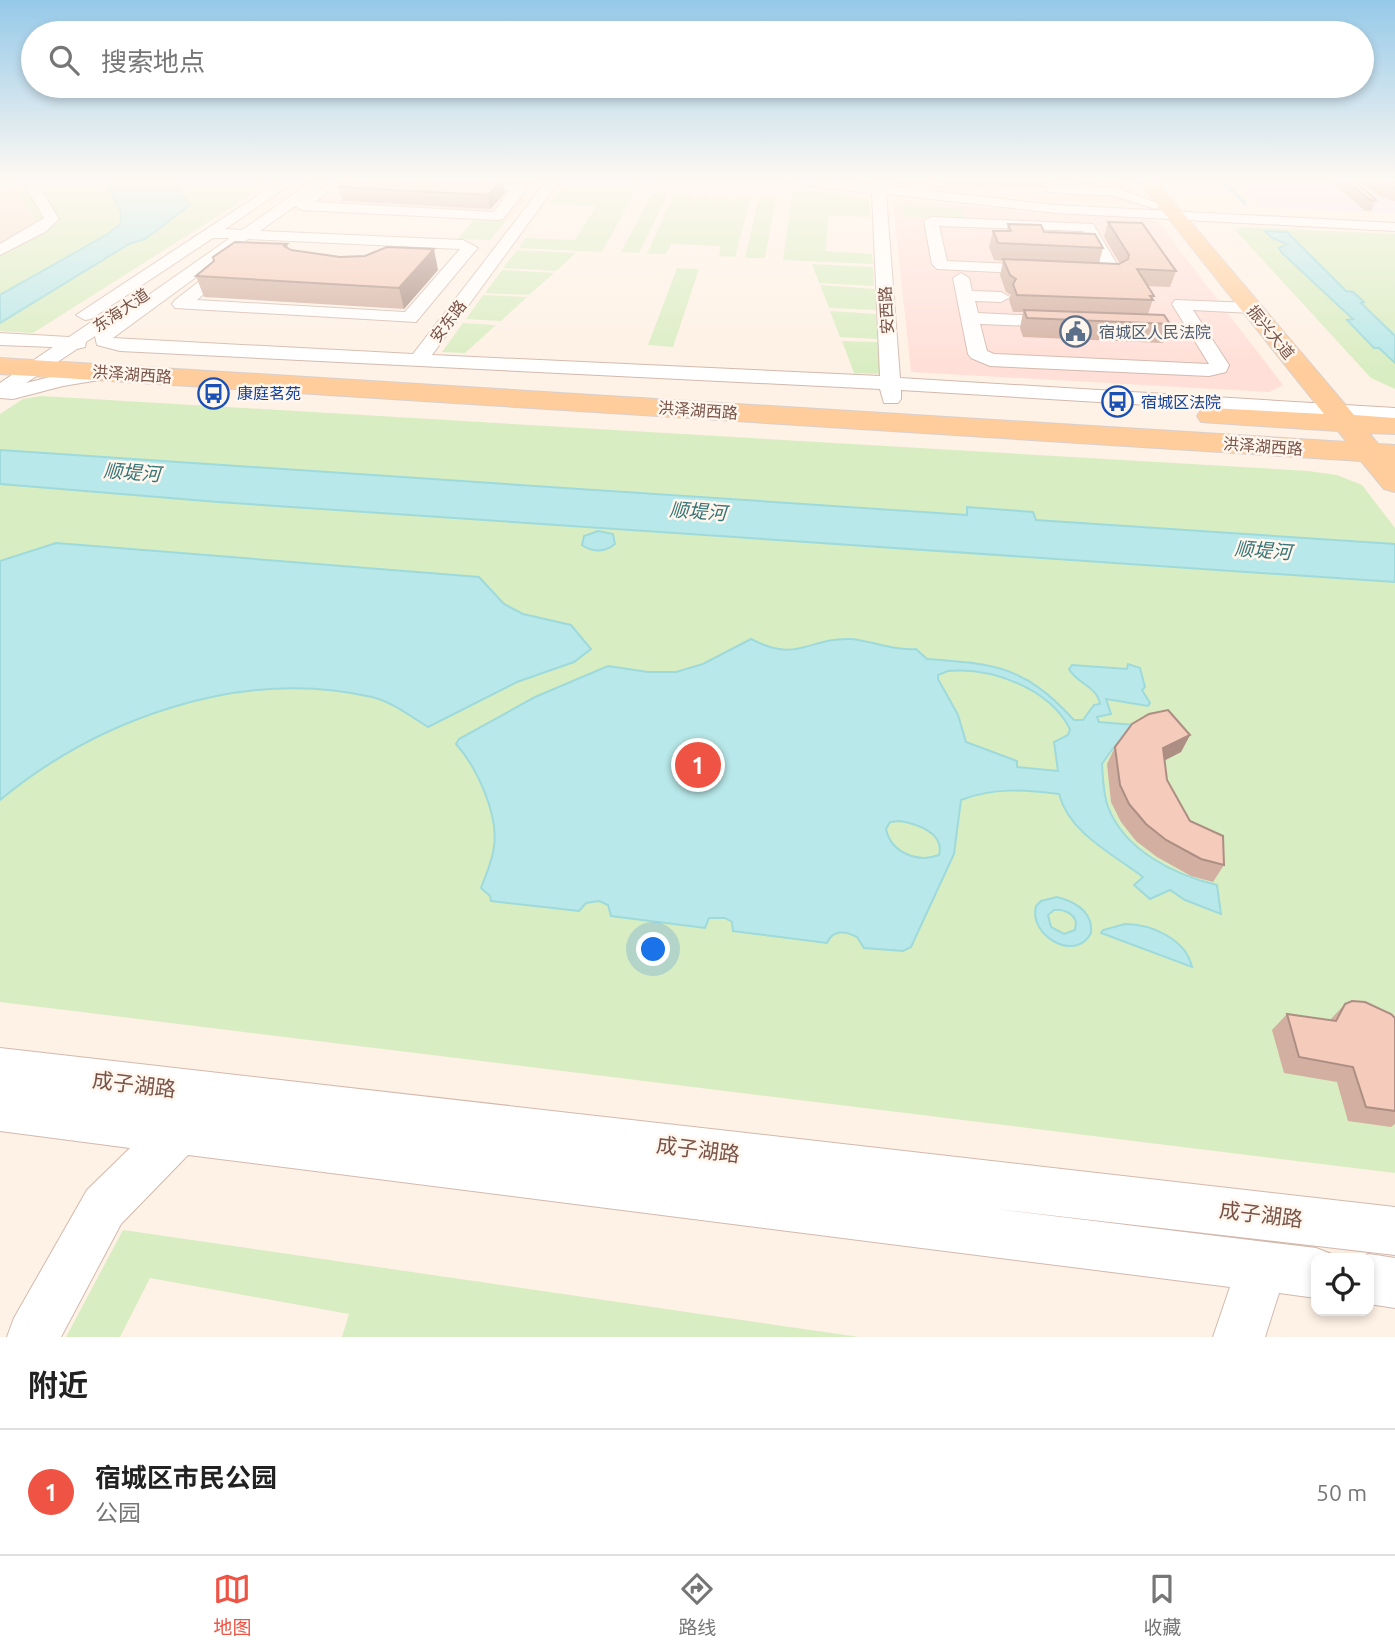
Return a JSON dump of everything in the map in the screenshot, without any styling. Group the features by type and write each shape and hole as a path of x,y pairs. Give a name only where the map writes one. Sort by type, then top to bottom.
{"main road":[{"name":"振兴大道","path":"1200,242 1251,308 1307,358"},
{"name":"振兴大道","path":"1219,242 1228,250 1307,358"},
{"path":"1203,248 1214,245 1228,250"},
{"name":"洪泽湖西路","path":"116,358 151,375 1216,443 1275,433 1363,411"},
{"path":"1307,358 1363,411 1395,484"},
{"name":"洪泽湖西路","path":"29,361 173,359 891,391 1191,415 1382,453"},
{"path":"151,375 144,371 145,368 159,361 173,359"},
{"path":"1275,433 1363,411"},
{"path":"1191,415 1210,420 1223,428 1226,434 1216,443"},
{"path":"1275,433 1395,484"}],"street":[{"name":"东海大道","path":"29,361 196,242"},
{"name":"东海大道","path":"29,361 226,242"},
{"path":"116,358 104,341 104,334 229,242"},
{"path":"261,242 181,302 188,306 410,318 470,248 393,242"},
{"path":"311,253 323,242"},
{"name":"安东路","path":"418,360 507,242"},
{"name":"安西路","path":"885,242 891,391"},
{"path":"935,242 940,264 952,267 1114,273 1097,242"},
{"path":"385,262 405,243"},
{"path":"924,276 1001,297"},
{"path":"963,287 1072,282"},
{"path":"963,287 978,354 982,358 1198,370 1219,368 1176,297 1251,308"},
{"path":"267,310 236,338 284,341 315,312"},
{"path":"970,318 1076,323"},
{"path":"1169,326 1195,327"},
{"path":"0,339 29,361 58,392"},
{"path":"29,361 100,352 116,358 418,360 891,391 1073,394 1363,411"},
{"path":"1061,363 1073,394"},
{"path":"1113,366 1130,398"},
{"name":"成子湖路","path":"0,1070 1395,1231"},
{"path":"0,1109 1311,1272"},
{"path":"33,1337 104,1207 179,1132"},
{"path":"1239,1337 1262,1266"},
{"path":"1374,1280 1395,1283"}],"shaded area":[{"name":"宿城区人民法院","path":"897,242 1174,242 1283,385 1269,392 911,372"}],"green space":[{"path":"176,242 33,333 0,331 0,243"},
{"path":"522,242 607,242 602,252 519,248"},
{"path":"626,242 644,242 639,253 621,252"},
{"path":"652,242 739,242 735,257 719,256 721,246 671,244 666,254 647,254"},
{"path":"749,242 768,242 765,258 745,258"},
{"path":"785,242 826,242 826,251 872,254 873,264 783,260"},
{"path":"1246,242 1395,242 1395,389 1371,378"},
{"path":"517,250 576,253 556,271 503,268"},
{"path":"812,264 873,267 874,286 819,283"},
{"path":"677,268 699,269 673,347 648,345"},
{"path":"502,270 554,273 529,295 485,293"},
{"path":"820,285 875,289 876,310 829,308"},
{"path":"483,295 527,297 501,321 466,319"},
{"path":"830,311 876,314 878,339 840,337"},
{"path":"463,323 496,325 465,353 442,352"},
{"path":"842,341 878,342 880,374 854,373"},
{"path":"41,396 1308,471 1337,475 1362,485 1395,528 1395,1173 0,1002 0,414 23,399"},
{"path":"123,1230 859,1337 342,1337 349,1314 150,1278 120,1337 66,1337"}],"water":[{"path":"93,242 134,242 0,323 0,295"},
{"path":"1283,242 1297,242 1346,291 1353,292 1364,302 1361,303 1395,336 1395,363 1379,348 1374,348 1347,320 1353,319 1282,253 1279,248 1287,244"},
{"name":"顺堤河","path":"0,450 967,515 967,507 1033,512 1036,520 1395,544 1395,582 218,502 0,484"},
{"path":"598,531 613,534 615,544 599,550 582,545 584,536"},
{"path":"56,543 479,577 504,604 523,614 571,625 591,649 574,662 517,682 428,727 379,699 323,689 273,689 224,695 175,706 127,723 82,745 39,771 0,800 0,561"},
{"path":"751,639 781,649 803,648 836,639 859,640 900,649 916,649 927,659 972,663 1008,671 1040,688 1074,720 1083,720 1094,705 1100,704 1095,693 1069,669 1072,665 1127,669 1128,664 1140,668 1145,687 1142,690 1150,703 1148,706 1106,699 1111,714 1097,717 1099,722 1147,726 1121,740 1102,764 1108,807 1126,836 1153,859 1185,875 1217,885 1221,914 1185,900 1170,890 1150,899 1134,885 1143,877 1093,842 1072,820 1059,794 1022,791 998,791 961,800 954,854 911,947 903,951 864,948 857,937 849,933 836,933 827,943 733,931 732,922 725,918 709,918 705,928 611,916 608,905 599,901 586,903 579,911 491,901 490,896 481,888 493,851 493,820 478,778 456,744 459,739 535,697 608,666 648,672 676,672 703,664","holes":["948,671 1000,677 1017,683 1048,702 1070,729 1068,735 1054,742 1058,771 1017,767 1017,761 966,742 958,715 938,679 938,675","890,822 914,824 934,835 940,847 939,855 914,857 899,850 886,829"]},
{"path":"1057,897 1082,909 1091,926 1091,933 1084,942 1065,946 1046,936 1035,917 1036,906 1041,901","holes":["1058,910 1073,916 1076,922 1075,930 1064,934 1051,927 1048,915"]},
{"path":"1125,924 1146,927 1166,935 1183,948 1192,967 1101,933 1103,930"}],"building":[{"path":"234,242 287,244 284,246 291,250 340,257 365,256 387,247 434,249 399,288 196,276 214,261 213,257"},
{"path":"1100,242 1103,248 998,243"},
{"path":"1121,242 1156,242 1176,271 1137,269 1154,296 1150,296 1153,300 1017,295 1013,284 1016,279 1010,275 1003,259 1119,264 1128,259 1129,255"},
{"path":"1024,310 1164,315 1170,324 1027,318"},
{"path":"1168,710 1190,735 1163,748 1167,780 1190,821 1223,836 1224,865 1201,859 1166,840 1146,824 1129,804 1120,785 1115,747 1132,724 1149,714"},
{"path":"1352,1001 1365,1002 1395,1018 1395,1111 1366,1107 1353,1067 1299,1057 1287,1014 1336,1021 1345,1004"}],"place":[{"name":"宿城区人民法院","path":"1076,332"},
{"name":"康庭茗苑","path":"214,393"},
{"name":"宿城区法院","path":"1118,402"},
{"name":"宿城区市民公园","path":"698,765"}]}
